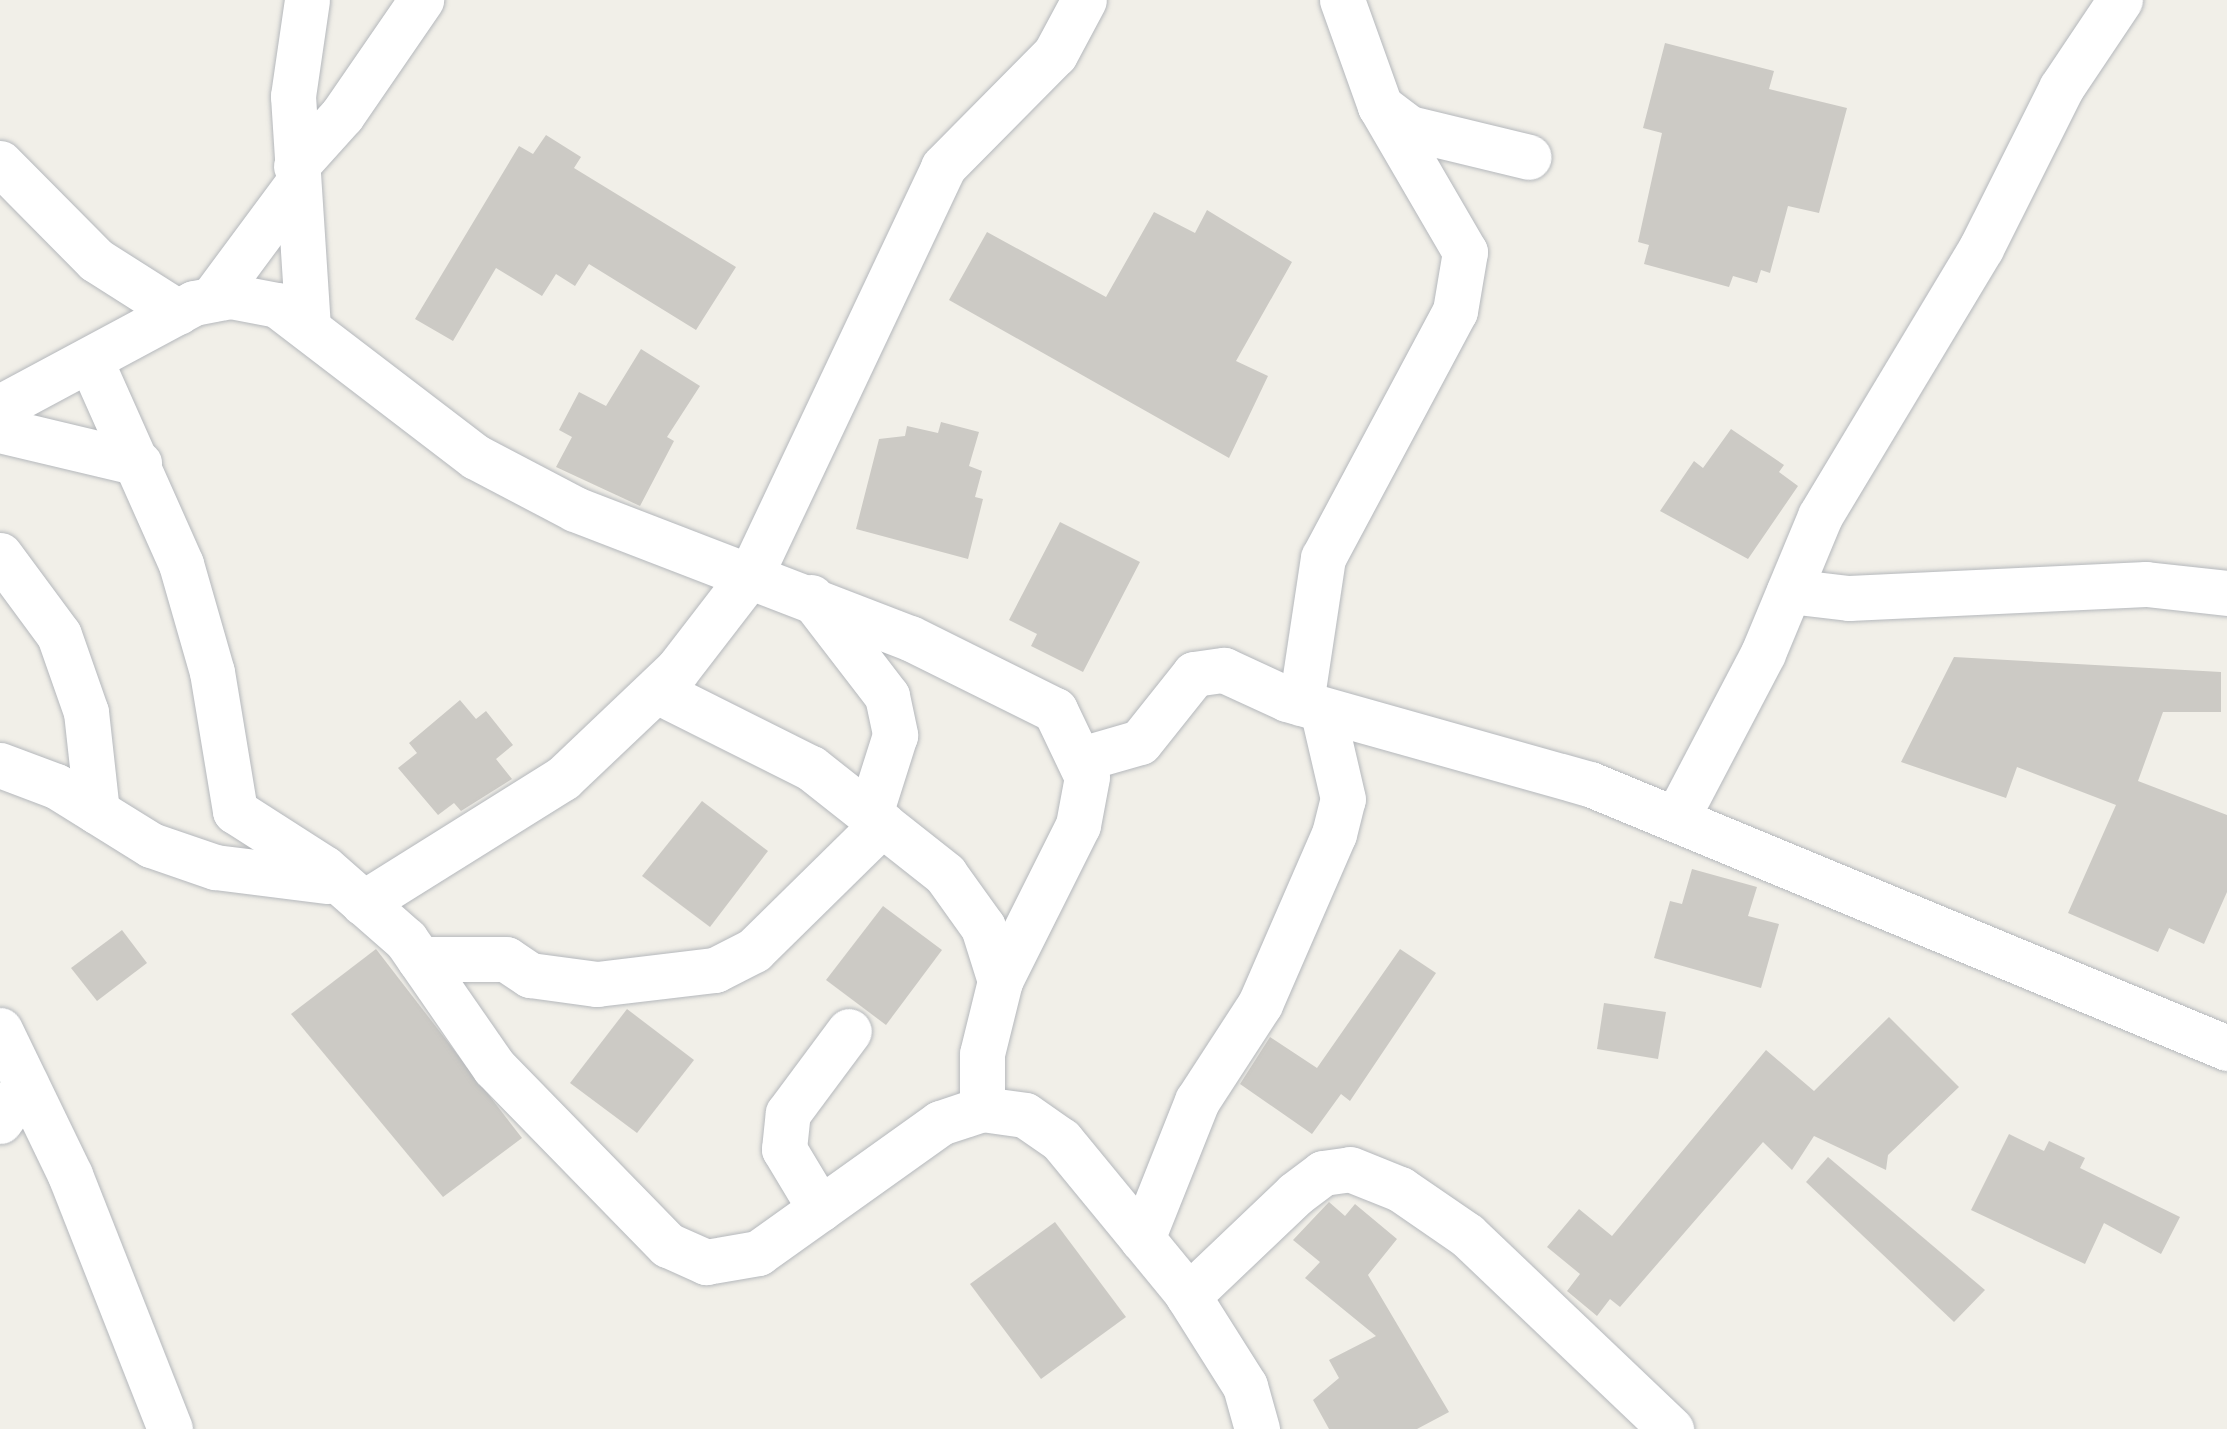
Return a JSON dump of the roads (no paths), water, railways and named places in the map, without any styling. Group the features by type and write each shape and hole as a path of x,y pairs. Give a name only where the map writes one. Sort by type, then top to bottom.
{"street":[{"path":"307,0 293,96 308,325"},
{"path":"0,407 92,364 195,306 296,175 420,0"},
{"path":"1142,1239 1197,1101 1260,1004 1334,834 1343,799 1312,706 1323,558 1431,361 1454,311 1465,252 1380,106 1342,0"},
{"path":"1676,819 1847,467 1981,248 2060,88 2120,0"},
{"path":"0,766 97,811 151,846 215,868 351,892 563,778 656,691 751,574 942,166 1055,54 1081,1"},
{"path":"1380,106 1409,128 1529,158"},
{"path":"0,163 96,260 195,306 277,305 308,325 376,387 476,457 576,509 811,596 1055,710 1087,777 1078,825 1000,981 982,1054 982,1110"},
{"path":"92,364 181,564 212,672 235,810 351,892 419,958 494,1067 668,1245 730,1264 820,1210 940,1123 982,1110 1025,1115 1061,1140 1188,1296 1246,1386 1257,1429"},
{"path":"0,430 139,463"},
{"path":"0,555 58,635 86,712 97,811"},
{"path":"1789,591 1866,597 2146,584 2227,593"},
{"path":"419,958 506,960 530,975 597,984 715,970 754,950 876,819 894,735 887,696 811,596"},
{"path":"1081,759 1140,742 1160,725 1176,690 1211,668 1312,706 1557,773 2227,1048"},
{"path":"656,691 811,768 965,894 1000,981"},
{"path":"0,1030 170,1429"},
{"path":"820,1210 784,1149 788,1114 849,1031"},
{"path":"0,1120 26,1084"},
{"path":"1188,1296 1295,1194 1323,1174 1350,1169 1400,1189 1467,1235 1672,1429"}]}
